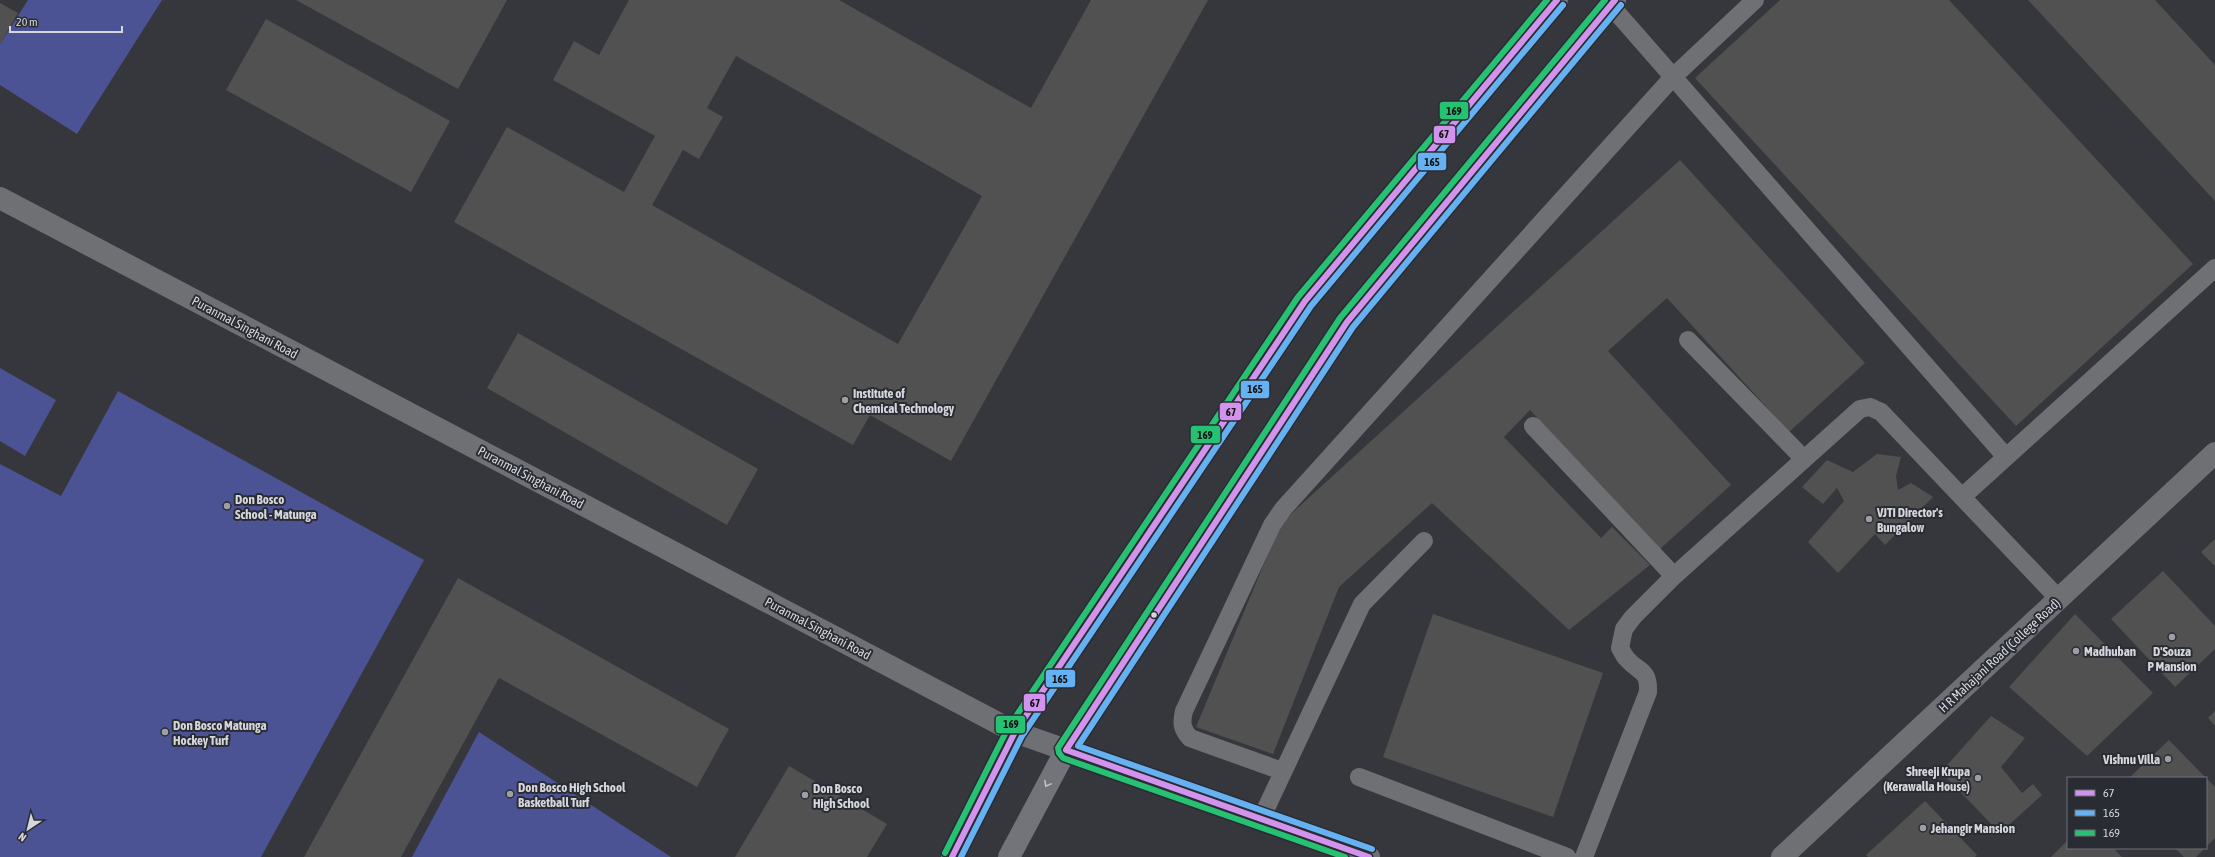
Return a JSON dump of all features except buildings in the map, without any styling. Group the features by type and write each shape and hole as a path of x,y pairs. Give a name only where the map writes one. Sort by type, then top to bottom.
{"street":[{"path":"952,857 1015,732 1305,301 1557,0"},
{"path":"1009,857 1066,750 1347,322 1613,3"},
{"name":"Puranmal Singhani Road","path":"0,198 1015,732 1369,857"},
{"name":"H R Mahajani Road (College Road)","path":"1782,857 2215,453"}],"lane":[{"path":"1282,771 1190,738 1183,730 1181,722 1184,711 1272,524 1283,509 1673,77 1755,0"},
{"path":"1613,3 1673,77 2006,457"},
{"path":"1962,497 2215,268"},
{"path":"1688,340 1804,459"},
{"path":"1584,857 1648,692 1649,681 1644,672 1627,659 1620,648 1624,629 1632,617 1674,576 1860,409 1870,407 1881,412 2059,598"},
{"path":"1533,426 1674,576"},
{"path":"1260,819 1362,604 1424,541"},
{"path":"1359,777 1567,857"}],"shaded area":[{"path":"28,0 162,0 77,134 0,85 0,44"},
{"path":"0,368 56,400 25,456 0,441"},
{"name":"Don Bosco Matunga Hockey Turf","path":"118,391 424,560 261,857 0,857 0,464 61,496"},
{"name":"Don Bosco High School Basketball Turf","path":"479,732 671,857 412,857"}],"transit line":[{"name":"169","path":"945,853 1008,728 1298,297 1547,0"},
{"name":"67","path":"952,857 1015,732 1305,301 1557,0"},
{"name":"169","path":"1345,857 1063,758 1059,753 1058,748 1340,318 1605,0"},
{"name":"67","path":"1369,857 1066,750 1347,322 1615,0"},
{"name":"165","path":"961,857 1022,736 1311,306 1563,5"},
{"name":"165","path":"1372,849 1078,746 1353,327 1621,5"}],"place":[{"name":"Institute of Chemical Technology","path":"845,400"},
{"name":"Don Bosco School - Matunga","path":"227,506"},
{"name":"VJTI Director's Bungalow","path":"1869,519"},
{"name":"D'Souza P Mansion","path":"2172,637"},
{"name":"Madhuban","path":"2076,651"},
{"name":"Don Bosco Matunga Hockey Turf","path":"165,732"},
{"name":"Vishnu Villa","path":"2168,759"},
{"name":"Shreeji Krupa (Kerawalla House)","path":"1978,778"},
{"name":"Don Bosco High School Basketball Turf","path":"510,794"},
{"name":"Don Bosco High School","path":"805,795"},
{"name":"Jehangir Mansion","path":"1923,828"}]}
